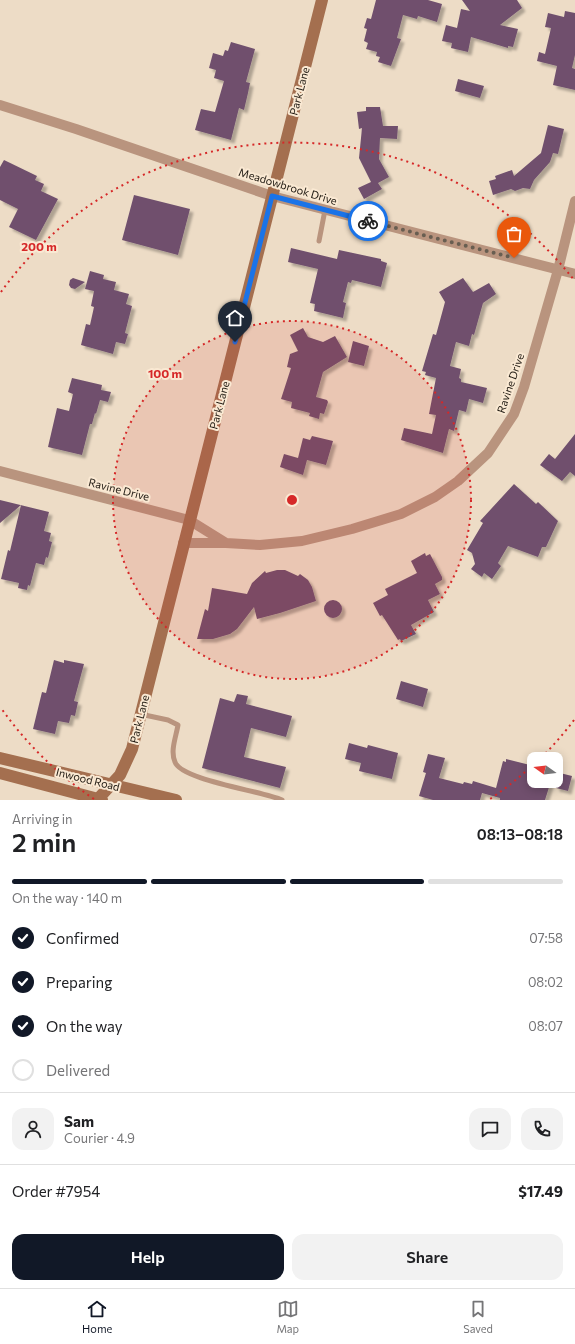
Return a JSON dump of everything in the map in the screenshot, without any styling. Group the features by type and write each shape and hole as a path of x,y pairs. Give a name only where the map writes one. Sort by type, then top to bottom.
{"street":[{"name":"Park Lane","path":"99,800 120,775 127,763 322,0"},
{"name":"Meadowbrook Drive","path":"0,105 76,128 272,196 575,274"},
{"name":"Ravine Drive","path":"183,543 260,545 302,541 352,529 401,514 435,497 458,481 488,453 514,414 524,387 558,270 575,201"},
{"name":"Ravine Drive","path":"0,471 189,520 226,543"},
{"name":"Inwood Road","path":"0,758 176,800"},
{"name":"Inwood Road","path":"0,773 99,800"}],"lane":[{"path":"319,241 324,210"},
{"path":"140,714 168,720 178,726 173,752 174,762 179,769 197,776 282,800"}],"building":[{"path":"376,0 428,0 442,4 437,22 418,16 417,19 403,15 397,38 401,39 391,66 378,62 380,57 376,56 377,52 366,49 368,43 364,41 367,29 364,28 367,18 371,19"},
{"path":"462,0 517,0 522,8 500,25 518,29 513,47 508,46 508,48 471,37 468,52 451,48 452,43 442,41 446,25 457,28 461,9 470,11"},
{"path":"565,11 575,13 575,55 572,68 575,69 575,90 553,85 557,66 537,61 539,52 545,54 551,28 545,27 548,13 564,17"},
{"path":"231,42 255,49 246,82 250,83 244,110 239,108 231,140 195,130 201,109 215,112 224,81 214,78 216,70 209,68 213,53 223,56 225,50 228,51"},
{"path":"458,79 484,86 480,98 455,91"},
{"path":"366,107 380,107 383,126 398,126 397,139 380,138 379,159 389,177 378,183 382,189 364,199 358,188 371,182 359,158 362,128 359,129 357,112 366,111"},
{"path":"548,125 564,129 558,154 553,153 550,162 534,180 530,189 523,188 515,191 511,189 493,195 489,181 496,179 495,176 512,170 514,176 541,153"},
{"path":"4,160 37,176 35,180 44,184 41,191 58,199 36,240 9,227 18,209 0,200 0,167"},
{"path":"134,195 190,209 178,255 122,240"},
{"path":"291,248 337,259 339,250 381,259 381,261 387,263 381,287 352,280 351,283 348,282 343,302 346,303 343,318 314,311 315,304 310,303 318,269 288,262"},
{"path":"90,271 104,275 103,279 116,282 114,290 129,294 126,304 132,306 125,333 128,334 125,344 116,342 113,354 81,345 86,324 90,325 94,307 91,306 94,291 85,289"},
{"path":"73,278 85,282 75,289 71,288 69,285 70,280"},
{"path":"463,278 473,292 489,283 496,294 483,303 474,335 472,334 469,346 456,342 450,366 461,369 459,378 461,379 461,382 487,388 483,403 469,399 466,412 459,410 454,431 449,429 443,453 401,440 404,428 432,434 436,415 429,414 436,378 425,375 426,372 422,371 433,334 436,335 445,302 439,292"},
{"path":"303,328 308,337 323,342 335,336 347,357 323,372 316,397 327,400 328,402 324,414 320,413 319,419 309,416 310,413 291,408 292,402 281,399 291,368 287,367 290,354 298,351 290,335"},
{"path":"353,341 369,346 364,366 348,362"},
{"path":"72,378 102,385 101,390 111,392 108,402 100,400 92,424 90,424 82,455 48,447 57,408 69,411 73,394 68,392"},
{"path":"575,434 575,476 570,472 562,481 540,465 549,454 555,459"},
{"path":"312,436 333,441 326,465 307,460 303,475 280,467 284,454 298,458 303,438 310,440"},
{"path":"514,484 536,504 538,502 558,521 546,547 542,547 538,557 508,546 498,563 501,566 492,579 484,573 482,577 471,569 475,564 472,553 467,550 483,523 480,521"},
{"path":"0,500 21,505 0,523"},
{"path":"21,505 49,512 44,531 51,533 49,541 52,542 48,558 46,557 44,565 36,563 30,586 28,585 27,590 18,588 19,583 1,579 8,550 10,551"},
{"path":"425,553 426,556 430,554 442,577 442,580 435,584 440,594 428,600 434,612 411,625 416,634 401,641 400,639 398,640 382,615 380,616 373,603 388,595 385,589 417,573 411,561"},
{"path":"277,570 285,570 298,576 300,574 308,580 312,587 316,601 257,619 254,607 237,629 230,634 213,639 197,639 205,609 208,611 212,588 247,594 252,583 265,571 266,573"},
{"path":"329,600 337,600 342,605 340,616 337,618 329,618 324,613 324,605"},
{"path":"54,660 64,663 64,660 84,664 74,701 78,702 75,716 71,715 69,723 58,721 55,734 33,729 42,692 46,693"},
{"path":"401,681 428,689 423,707 396,699"},
{"path":"237,694 248,696 246,704 292,716 286,737 251,728 244,757 286,767 280,788 202,768 220,698 234,702"},
{"path":"349,743 367,748 368,745 398,753 392,779 359,771 361,763 345,759"},
{"path":"428,754 445,758 439,778 463,784 464,782 472,784 473,781 496,788 503,761 506,762 506,759 527,764 527,788 549,788 545,800 500,800 500,798 482,793 480,800 433,800 419,796 426,773 423,772"},
{"path":"563,774 572,776 568,791 556,788 563,788"}],"way so far":[{"path":"368,221 514,258"}],"route":[{"path":"235,342 272,196 368,221"}]}
